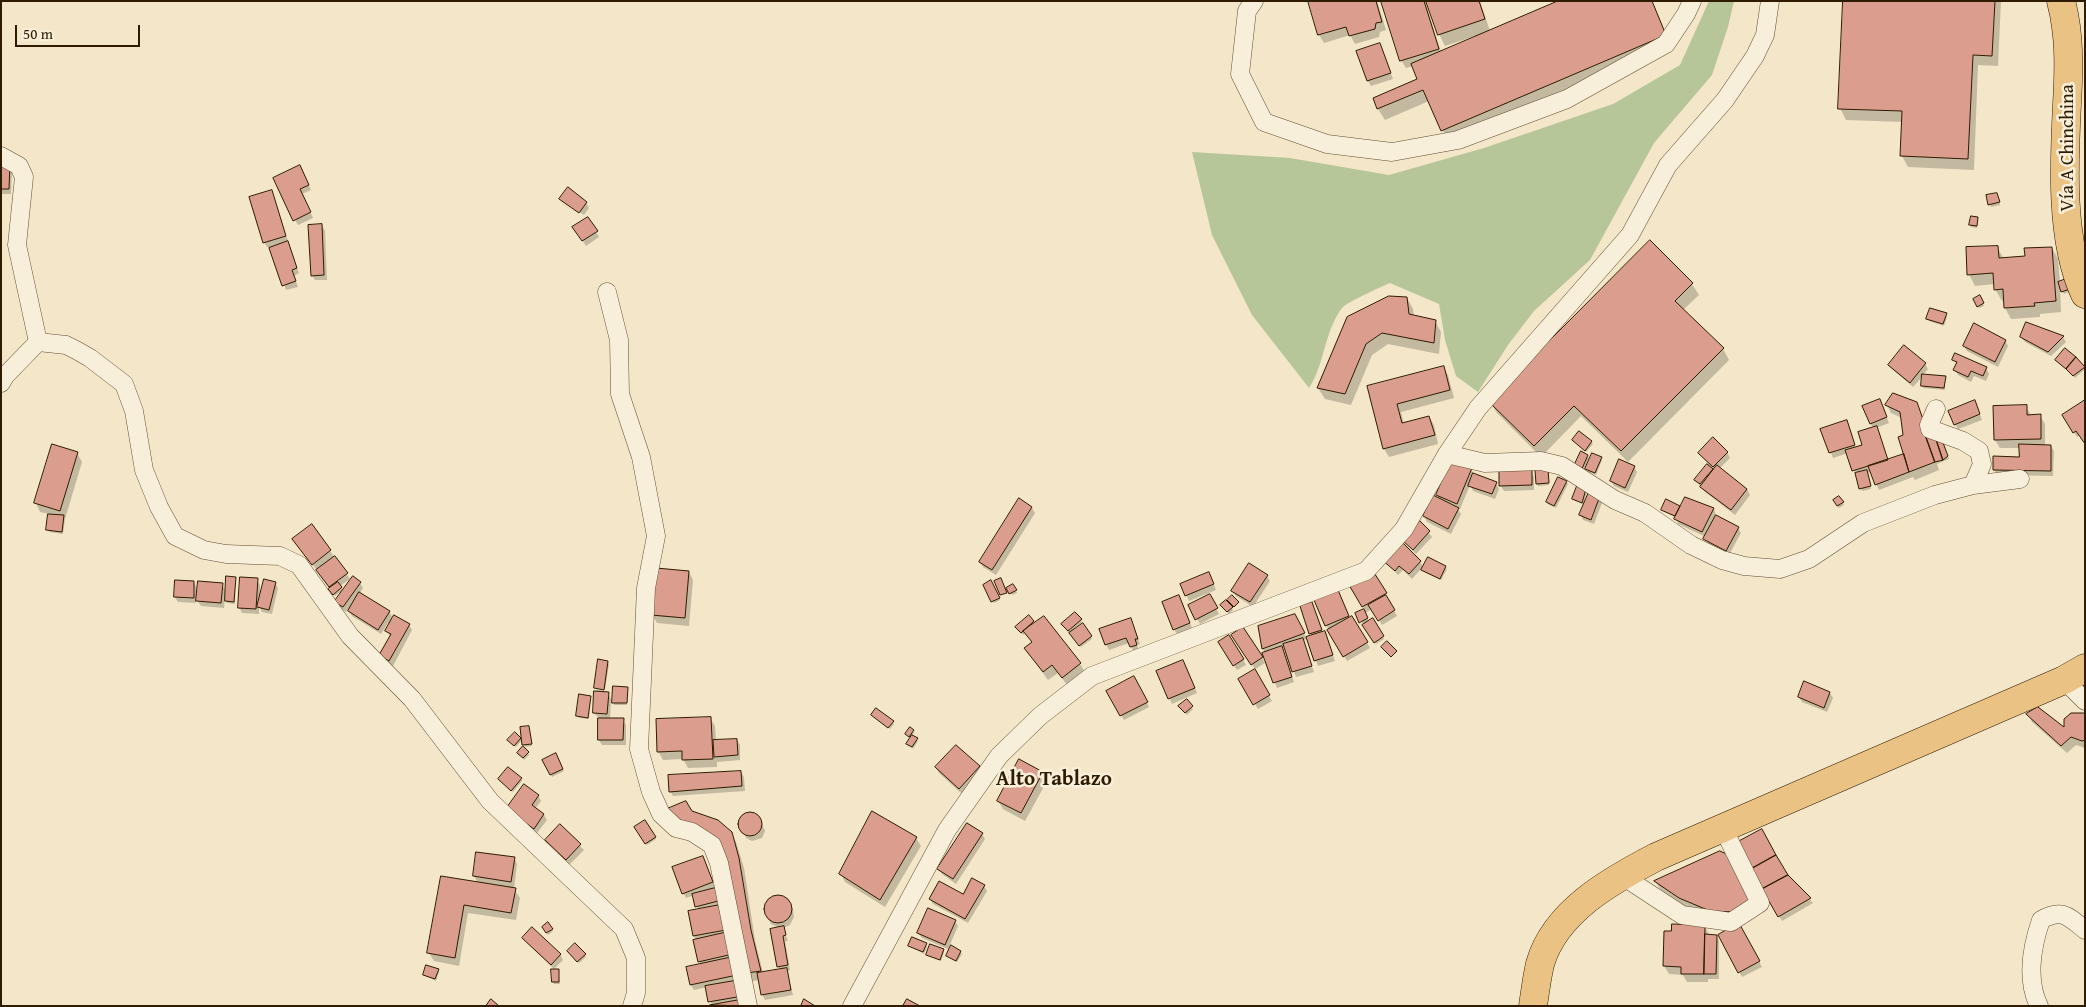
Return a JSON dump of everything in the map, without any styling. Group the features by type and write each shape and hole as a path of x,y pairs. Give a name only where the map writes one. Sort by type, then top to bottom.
{"main road":[{"name":"Vía A Chinchina","path":"2061,1 2069,48 2066,150 2068,226 2073,261 2085,294"},
{"path":"1532,1006 1541,962 1553,938 1567,919 1587,898 1620,875 1656,857 2075,674"}],"street":[{"path":"1254,1 1247,11 1240,74 1264,122 1327,144 1392,152 1458,140 1567,99 1666,44 1686,14 1692,1"},
{"path":"852,1006 947,830 1000,756 1040,716 1092,676 1366,571 1404,529 1447,454 1478,408 1630,235 1668,165 1725,100 1755,56 1766,35 1770,1"},
{"path":"1,156 19,166 24,178 17,244 38,342"},
{"path":"607,292 619,340 620,394 641,457 656,536 646,588 640,749 651,792 661,814 676,828 692,832 712,845 719,863 748,1006"},
{"path":"1,383 5,376 38,342"},
{"path":"38,342 66,345 90,358 124,384 134,411 144,470 159,507 175,536 204,550 226,554 280,556 299,565 350,636 412,699 490,801 624,929 636,958 636,994 632,1006"},
{"path":"1936,408 1929,424 1930,430 1963,441 1979,451 1982,464 1973,485"},
{"path":"1447,454 1485,463 1541,461 1562,466 1615,500 1645,513 1690,544 1722,560 1744,566 1780,569 1810,559 1863,524 1935,495 1973,485 2020,479"},
{"path":"2075,674 2085,701"},
{"path":"1620,875 1682,915 1731,922 1760,903 1723,828"},
{"path":"2039,1006 2035,997 2031,966 2035,937 2040,920 2053,914 2066,915 2085,930"}],"green space":[{"path":"1709,1 1734,1 1728,27 1712,75 1654,143 1590,260 1534,311 1508,345 1478,392 1456,376 1445,340 1439,304 1390,283 1342,308 1336,317 1318,369 1309,388 1252,315 1212,235 1192,152 1290,158 1389,175 1484,148 1613,104 1680,65"}],"building":[{"path":"1308,1 1376,1 1382,22 1376,23 1375,29 1349,36 1346,27 1318,35"},
{"path":"1381,1 1424,1 1439,49 1400,61"},
{"path":"1426,1 1479,1 1485,19 1438,35"},
{"path":"1558,1 1652,1 1666,35 1441,131 1423,90 1377,109 1373,98 1417,79 1411,64"},
{"path":"1843,1 1995,1 1992,56 1973,55 1968,159 1900,156 1902,111 1838,109"},
{"path":"1380,43 1391,73 1367,81 1356,51"},
{"path":"1,163 10,163 9,189 1,189"},
{"path":"300,165 309,185 300,189 311,212 293,221 273,178"},
{"path":"568,187 587,202 579,213 559,199"},
{"path":"272,190 286,236 263,243 249,197"},
{"path":"1997,193 2000,202 1988,205 1986,195"},
{"path":"1971,216 1978,217 1977,226 1969,225"},
{"path":"588,217 598,231 582,241 572,227"},
{"path":"322,224 324,275 311,276 308,225"},
{"path":"1650,240 1693,283 1675,301 1724,348 1621,451 1574,406 1534,446 1489,402"},
{"path":"288,241 297,268 292,270 296,281 282,286 269,248"},
{"path":"1998,246 1999,258 2025,256 2024,248 2052,247 2056,301 2034,303 2035,306 2004,308 2003,289 1994,290 1993,273 1967,275 1966,247"},
{"path":"2069,278 2073,288 2061,292 2058,282"},
{"path":"1980,295 1984,303 1977,307 1973,299"},
{"path":"1389,296 1407,297 1409,314 1436,320 1434,343 1382,333 1366,344 1345,394 1317,388 1347,317"},
{"path":"1930,308 1947,313 1943,324 1926,319"},
{"path":"2026,322 2064,336 2048,352 2020,337"},
{"path":"1974,323 2006,340 1995,362 1963,346"},
{"path":"1904,345 1926,363 1910,383 1888,365"},
{"path":"2065,348 2076,357 2066,369 2055,360"},
{"path":"1955,353 1987,367 1983,376 1971,371 1968,377 1953,370 1957,362 1952,360"},
{"path":"2076,357 2085,367 2073,376 2066,369"},
{"path":"1444,366 1450,390 1397,404 1402,423 1429,416 1435,435 1383,449 1367,386"},
{"path":"1922,374 1946,376 1944,388 1921,386"},
{"path":"1893,393 1917,402 1935,462 1909,472 1898,437 1903,435 1900,412 1885,405"},
{"path":"1880,399 1887,417 1870,424 1862,406"},
{"path":"1975,400 1980,414 1954,425 1948,411"},
{"path":"2085,400 2085,444 2076,431 2073,433 2062,415"},
{"path":"2027,405 2027,415 2041,414 2041,439 1994,440 1993,406"},
{"path":"1847,420 1855,445 1829,453 1820,429"},
{"path":"1877,426 1888,460 1852,471 1845,450 1862,445 1858,432"},
{"path":"1579,431 1592,441 1585,451 1572,440"},
{"path":"1713,437 1728,452 1713,467 1698,453"},
{"path":"1926,437 1936,439 1943,460 1935,462"},
{"path":"1936,439 1942,440 1948,456 1943,460"},
{"path":"52,444 78,452 60,511 34,503"},
{"path":"2019,444 2051,445 2051,471 1993,470 1993,456 2019,457"},
{"path":"1581,451 1588,455 1581,471 1573,468"},
{"path":"1592,453 1602,457 1595,473 1585,469"},
{"path":"1904,454 1909,472 1875,485 1868,466"},
{"path":"1619,459 1635,466 1625,488 1610,481"},
{"path":"1451,460 1472,468 1457,504 1436,495"},
{"path":"1707,464 1713,469 1700,484 1694,480"},
{"path":"1717,465 1747,489 1731,510 1700,487"},
{"path":"1548,469 1549,483 1536,484 1535,470"},
{"path":"1532,470 1532,485 1499,486 1499,471"},
{"path":"1867,470 1871,486 1859,489 1855,473"},
{"path":"1473,473 1497,482 1492,494 1468,486"},
{"path":"1558,477 1567,481 1554,506 1546,502"},
{"path":"1577,486 1586,489 1582,503 1572,499"},
{"path":"1589,492 1600,496 1591,520 1579,515"},
{"path":"1433,495 1459,508 1448,529 1423,516"},
{"path":"1839,496 1844,502 1837,506 1833,500"},
{"path":"1685,497 1714,508 1702,532 1674,519"},
{"path":"1019,498 1032,507 992,570 979,562"},
{"path":"1666,499 1680,506 1675,516 1661,510"},
{"path":"48,514 64,515 62,532 46,530"},
{"path":"1716,515 1739,527 1726,551 1703,539"},
{"path":"1420,521 1430,531 1413,550 1402,540"},
{"path":"312,524 331,550 312,565 292,539"},
{"path":"1399,539 1421,561 1409,574 1399,566 1395,571 1381,559"},
{"path":"335,556 348,573 329,587 316,570"},
{"path":"1428,557 1446,566 1440,579 1421,570"},
{"path":"1249,563 1268,575 1250,602 1231,591"},
{"path":"656,568 689,571 685,618 651,615"},
{"path":"1373,571 1387,593 1362,607 1349,585"},
{"path":"1209,572 1214,584 1185,596 1180,584"},
{"path":"226,576 236,577 234,602 225,601"},
{"path":"353,576 361,582 343,607 334,602"},
{"path":"240,577 258,578 256,609 238,608"},
{"path":"1001,578 1007,593 1000,595 994,581"},
{"path":"264,579 276,582 269,610 257,607"},
{"path":"175,580 194,581 194,598 174,597"},
{"path":"991,580 1000,598 991,602 983,585"},
{"path":"198,581 223,583 221,603 196,601"},
{"path":"338,582 342,587 333,595 328,589"},
{"path":"1013,584 1017,590 1009,594 1006,588"},
{"path":"1338,590 1349,616 1325,626 1314,600"},
{"path":"359,592 390,611 378,630 348,611"},
{"path":"1210,594 1218,608 1195,620 1188,605"},
{"path":"1179,595 1190,623 1173,630 1162,602"},
{"path":"1232,595 1239,602 1234,607 1227,600"},
{"path":"1386,595 1395,610 1378,621 1368,605"},
{"path":"1226,600 1233,607 1227,612 1220,605"},
{"path":"1312,602 1322,630 1309,634 1300,606"},
{"path":"1364,609 1368,618 1359,623 1355,613"},
{"path":"1075,612 1082,619 1068,631 1061,624"},
{"path":"1295,614 1305,633 1262,649 1258,626"},
{"path":"394,615 410,624 389,661 379,655 391,634 385,631"},
{"path":"1029,615 1034,621 1021,633 1015,627"},
{"path":"1044,616 1081,663 1062,678 1052,665 1043,672 1024,648 1032,642 1023,631"},
{"path":"1352,616 1368,642 1343,657 1327,630"},
{"path":"1131,618 1138,639 1135,639 1137,645 1130,647 1126,638 1105,645 1099,629"},
{"path":"1373,618 1384,636 1374,643 1362,625"},
{"path":"1083,623 1092,636 1079,646 1069,633"},
{"path":"1243,627 1263,657 1251,665 1231,635"},
{"path":"1325,631 1333,655 1314,661 1306,637"},
{"path":"1229,635 1244,659 1233,666 1218,642"},
{"path":"1303,638 1312,666 1292,672 1283,644"},
{"path":"1387,641 1397,651 1391,657 1381,647"},
{"path":"1282,646 1292,677 1273,683 1262,653"},
{"path":"598,659 608,661 604,690 594,688"},
{"path":"1183,660 1195,688 1168,699 1156,671"},
{"path":"1255,669 1270,695 1253,705 1238,679"},
{"path":"1134,676 1148,702 1120,716 1106,691"},
{"path":"1804,681 1830,692 1824,708 1798,697"},
{"path":"613,686 628,687 627,703 612,703"},
{"path":"594,691 609,692 607,714 593,713"},
{"path":"579,694 591,696 588,718 576,716"},
{"path":"1187,699 1193,706 1185,713 1178,706"},
{"path":"2038,707 2064,727 2064,719 2071,713 2085,713 2085,740 2082,741 2071,737 2061,746 2026,714"},
{"path":"876,708 894,721 888,728 871,715"},
{"path":"711,717 713,759 682,760 682,751 657,752 656,719"},
{"path":"598,718 624,718 623,740 598,740"},
{"path":"529,726 532,744 522,745 520,727"},
{"path":"910,727 914,730 909,737 905,734"},
{"path":"515,732 521,738 514,746 507,740"},
{"path":"912,735 918,738 912,747 906,744"},
{"path":"737,739 738,755 714,757 713,740"},
{"path":"956,745 980,766 959,789 935,767"},
{"path":"523,746 529,752 523,758 517,753"},
{"path":"556,753 563,769 550,775 542,760"},
{"path":"1019,759 1043,772 1021,813 997,801"},
{"path":"508,767 522,778 511,791 498,779"},
{"path":"741,771 742,786 669,792 668,775"},
{"path":"524,784 539,795 532,805 544,814 534,829 506,809"},
{"path":"686,801 692,811 718,820 732,832 739,858 751,930 761,971 747,973 705,833 677,823 667,809"},
{"path":"872,811 917,837 880,900 839,874"},
{"path":"750,812 759,815 762,824 759,833 750,836 741,833 738,824 741,815"},
{"path":"645,820 656,837 645,844 634,827"},
{"path":"967,823 983,833 953,879 937,869"},
{"path":"560,824 581,844 566,860 545,840"},
{"path":"1762,829 1776,855 1751,869 1736,843"},
{"path":"1720,851 1733,857 1752,902 1735,912 1710,911 1679,898 1654,881"},
{"path":"476,852 515,857 511,882 473,876"},
{"path":"1776,855 1788,875 1762,889 1751,869"},
{"path":"703,856 713,882 682,894 672,867"},
{"path":"1788,875 1811,898 1778,917 1762,889"},
{"path":"441,876 516,888 511,913 464,905 455,958 427,953"},
{"path":"972,878 985,885 965,919 929,899 939,881 963,894"},
{"path":"719,887 722,900 695,907 692,894"},
{"path":"778,895 788,899 792,909 788,919 778,923 768,919 764,909 768,899"},
{"path":"720,905 726,930 693,936 688,911"},
{"path":"928,908 956,920 945,945 917,933"},
{"path":"548,922 553,929 546,933 542,927"},
{"path":"1739,923 1760,961 1738,973 1718,935"},
{"path":"1672,924 1705,925 1704,974 1681,974 1681,967 1663,966 1664,931 1671,931"},
{"path":"784,926 786,935 783,936 788,965 777,967 770,929"},
{"path":"532,927 561,954 551,965 522,938"},
{"path":"728,932 733,954 698,962 693,940"},
{"path":"1705,934 1717,935 1716,974 1704,974"},
{"path":"912,937 927,943 923,952 908,946"},
{"path":"575,943 586,954 577,962 567,951"},
{"path":"930,944 944,949 940,960 926,955"},
{"path":"951,945 961,951 956,961 946,956"},
{"path":"733,957 737,975 690,985 686,967"},
{"path":"426,965 439,969 435,979 423,975"},
{"path":"787,968 791,990 761,995 757,973"},
{"path":"551,969 559,969 559,982 552,982"},
{"path":"740,980 743,996 708,1002 705,986"},
{"path":"491,999 499,1006 486,1006"},
{"path":"745,999 746,1006 710,1005"},
{"path":"804,999 815,1006 801,1006"},
{"path":"907,999 920,1006 903,1006"}],"district":[{"name":"Alto Tablazo","path":"1054,780"}]}
